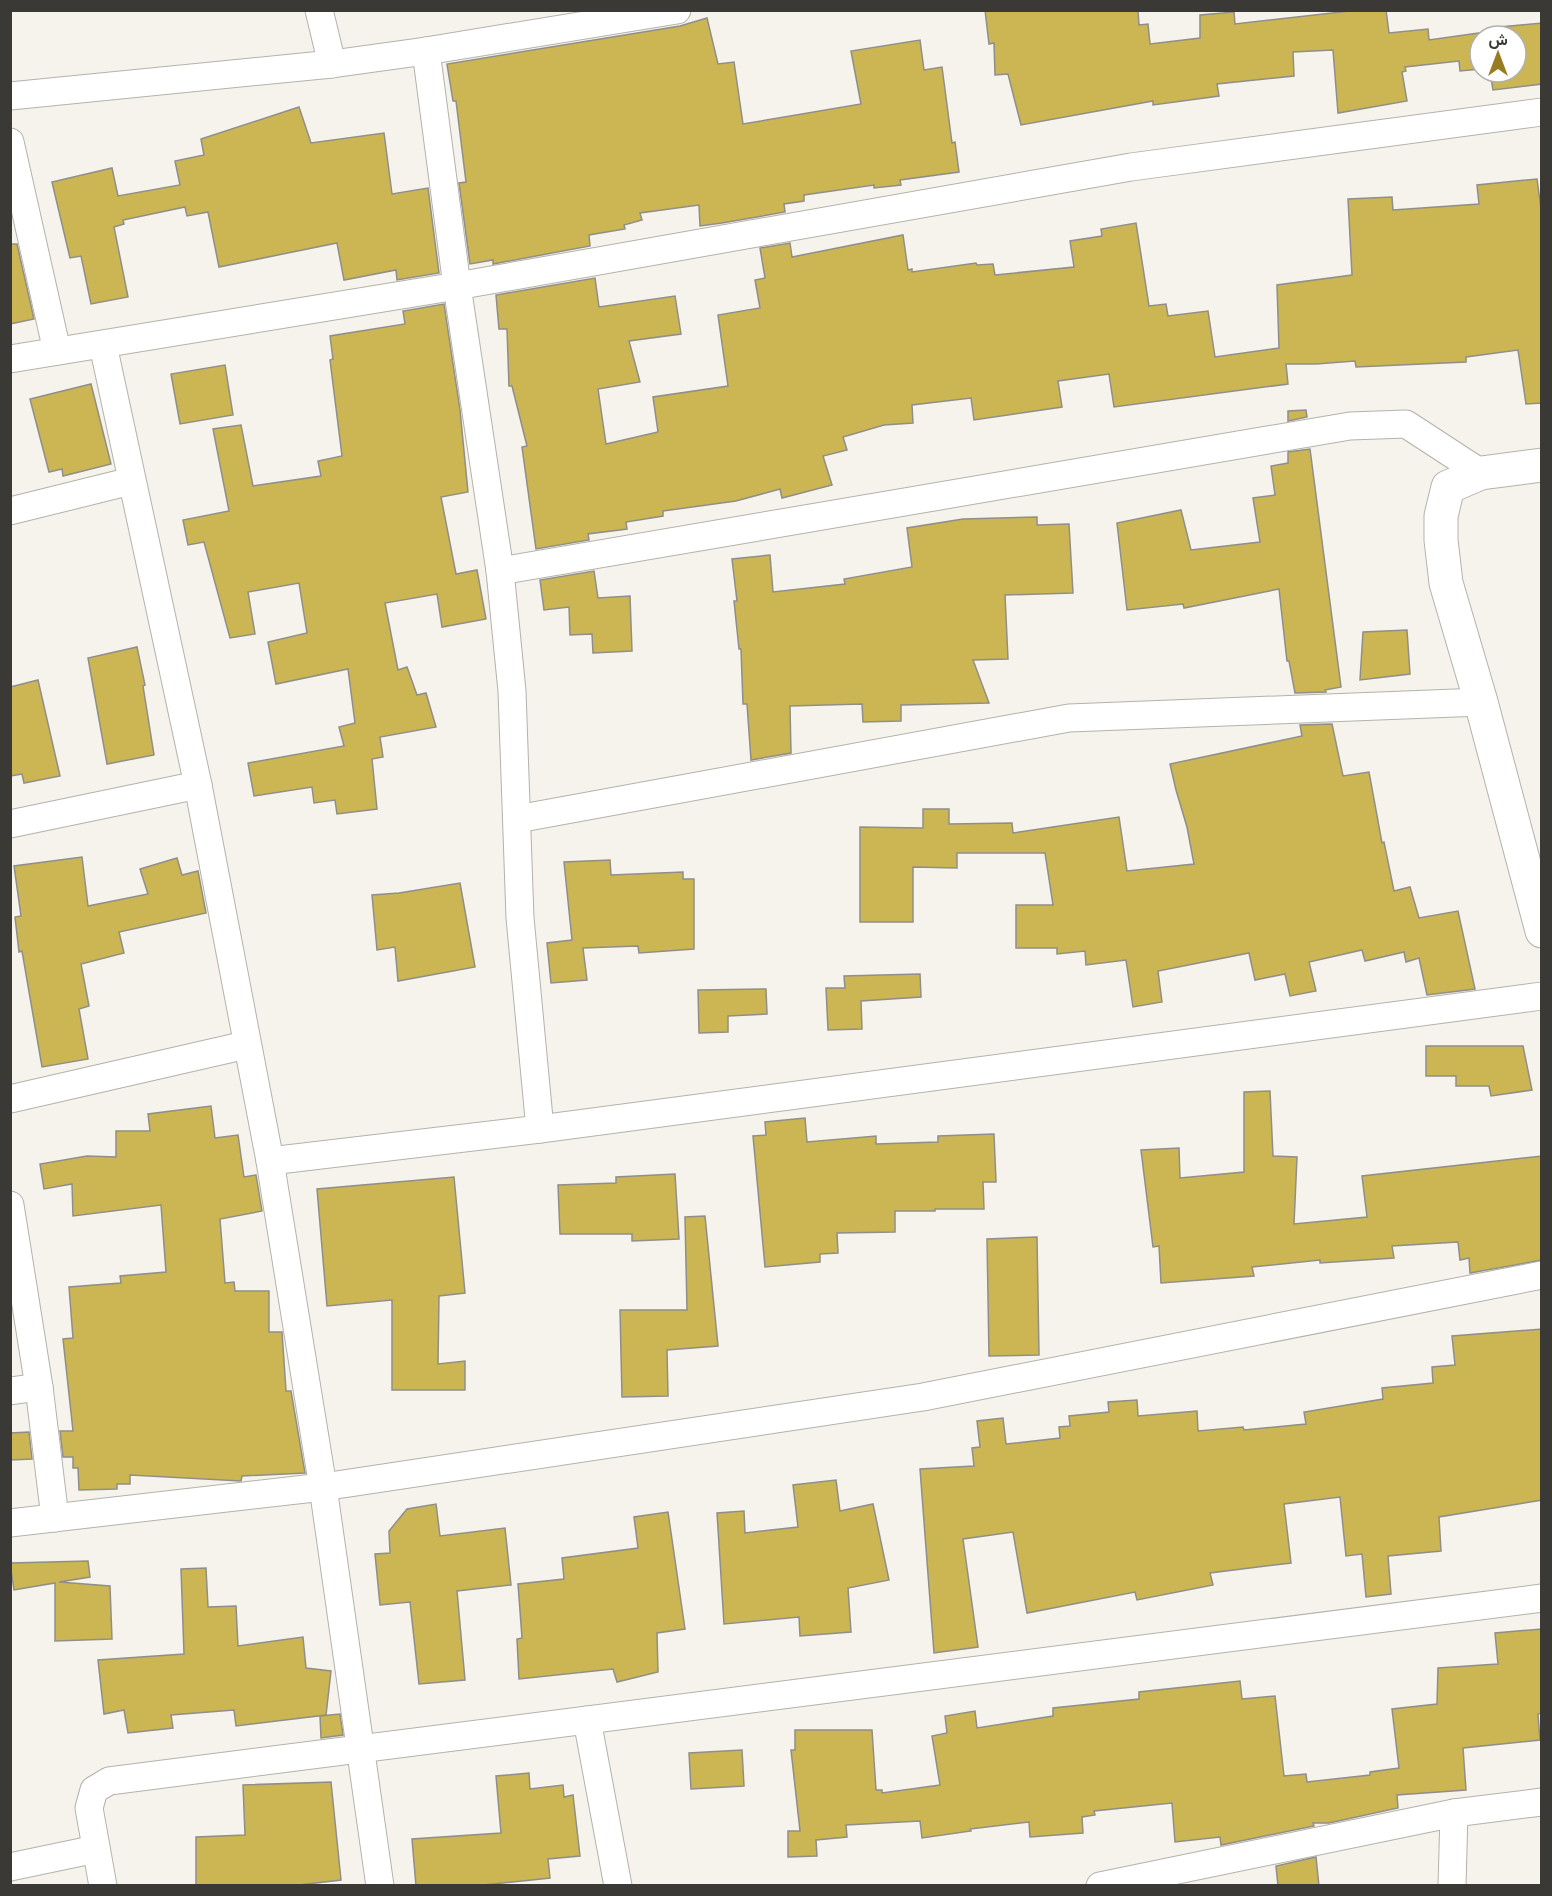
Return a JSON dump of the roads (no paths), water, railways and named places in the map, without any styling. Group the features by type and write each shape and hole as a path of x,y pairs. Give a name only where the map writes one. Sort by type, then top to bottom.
{"street":[{"path":"319,10 332,64"},
{"path":"10,96 332,64 678,10"},
{"path":"426,51 457,286 500,571 512,691 520,918 540,1129"},
{"path":"10,359 457,286 1131,167 1542,112"},
{"path":"10,142 57,351"},
{"path":"103,345 198,785 270,1161 323,1487 380,1886"},
{"path":"500,571 1350,426 1406,424 1481,473"},
{"path":"1542,465 1481,473 1448,487 1441,516 1446,583 1481,702 1542,931"},
{"path":"10,511 131,481"},
{"path":"517,819 1069,718 1481,702"},
{"path":"10,824 198,785"},
{"path":"270,1161 540,1129 1542,996"},
{"path":"10,1099 246,1045"},
{"path":"10,1204 39,1387 55,1518"},
{"path":"10,1523 323,1487 923,1397 1542,1275"},
{"path":"10,1391 39,1387"},
{"path":"103,1886 89,1808 94,1790 109,1781 1542,1598"},
{"path":"587,1720 618,1886"},
{"path":"1100,1886 1454,1813 1542,1802"},
{"path":"1452,1886 1454,1813"},
{"path":"10,1868 96,1850"}]}
